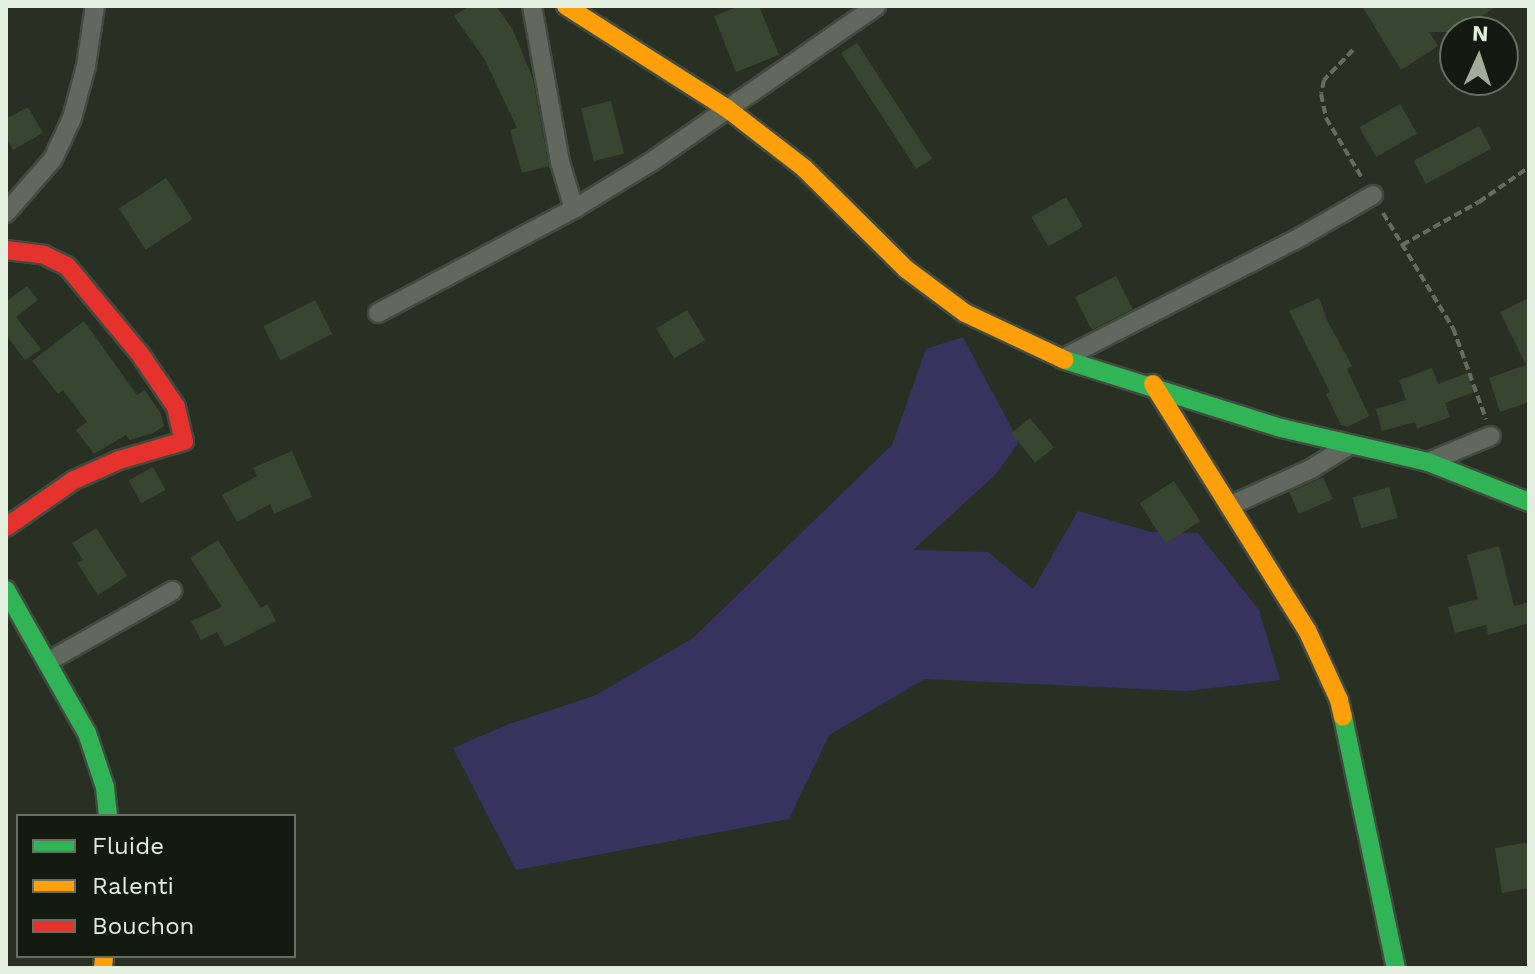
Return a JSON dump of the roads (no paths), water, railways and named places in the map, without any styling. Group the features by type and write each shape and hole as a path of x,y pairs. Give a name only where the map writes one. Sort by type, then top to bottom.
{"street":[{"path":"6,213 53,159 72,118 86,66 95,6"},
{"path":"532,6 560,162 574,209"},
{"path":"566,6 729,110 804,168 906,269 953,304 1062,359 1153,384 1281,428 1348,446 1428,462 1529,502"},
{"path":"378,313 574,209 729,110 876,6"},
{"path":"1062,359 1302,236 1373,195"},
{"path":"6,250 44,255 67,266 140,354 176,407 184,441 119,460 74,480 6,527"},
{"path":"1153,384 1307,630 1339,700 1396,968"},
{"path":"1428,462 1491,436"},
{"path":"1229,506 1311,469 1348,446"},
{"path":"6,590 49,661 87,733 105,787 108,814"},
{"path":"49,661 172,591"}]}
